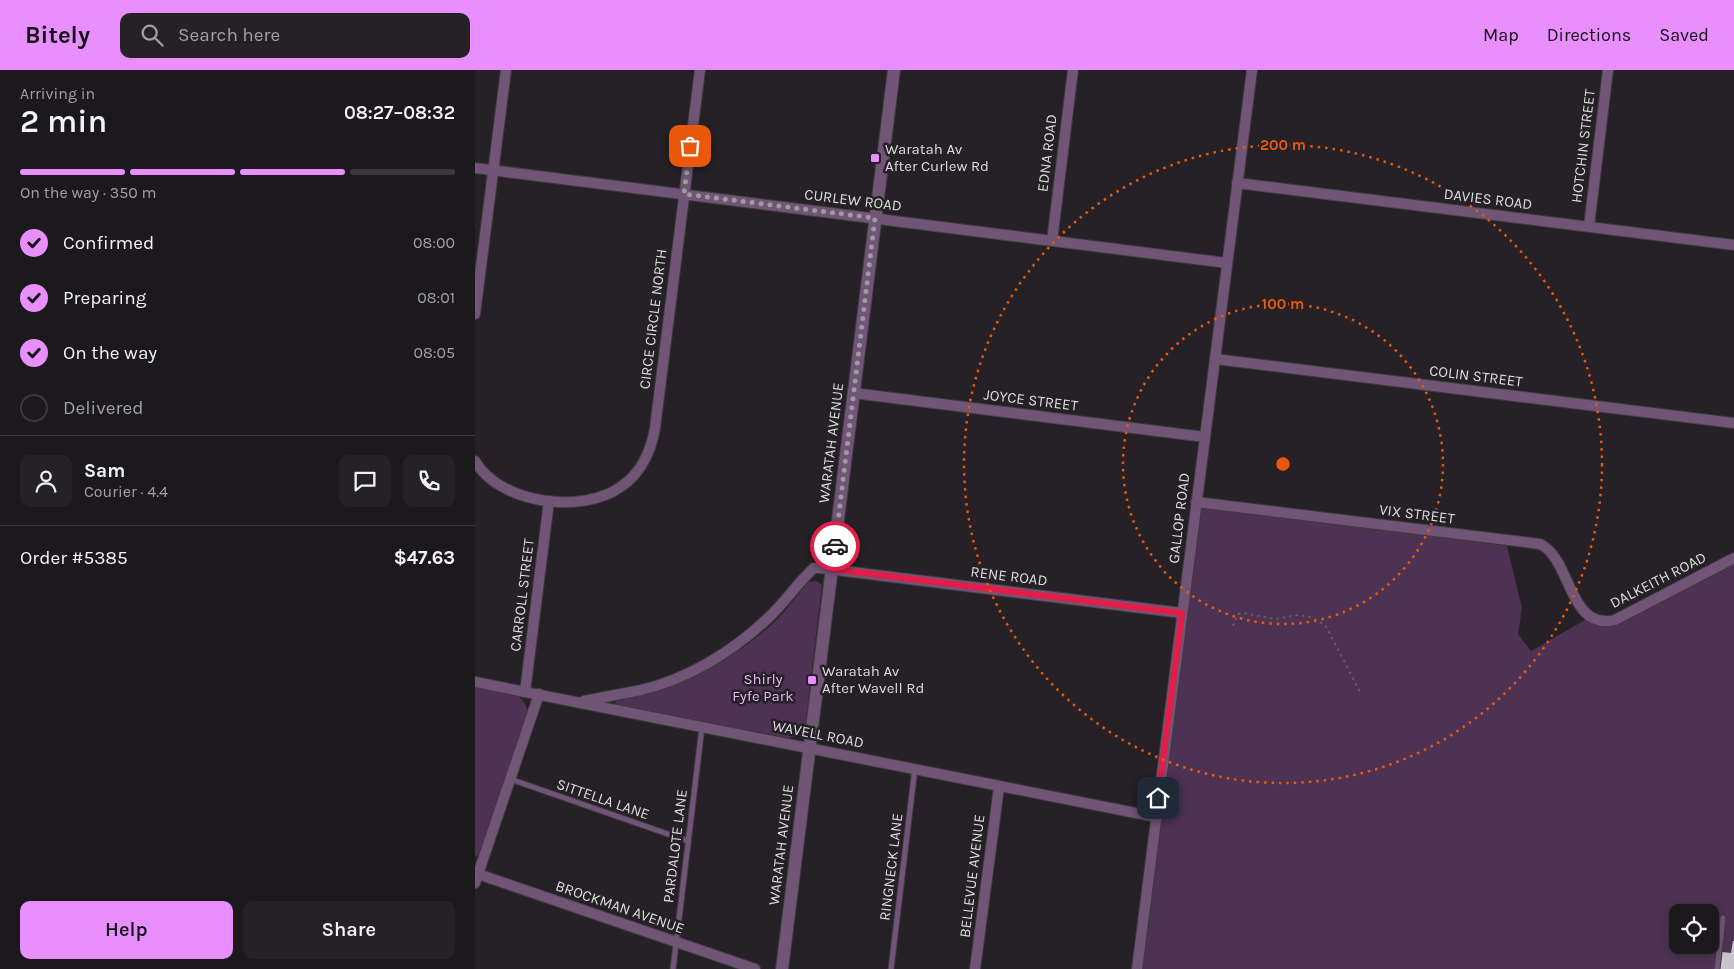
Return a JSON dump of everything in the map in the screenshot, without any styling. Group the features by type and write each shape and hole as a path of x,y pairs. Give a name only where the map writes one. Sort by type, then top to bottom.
{"street":[{"path":"475,314 506,70"},
{"name":"CIRCE CIRCLE NORTH","path":"475,461 491,480 504,489 527,497 549,501 575,502 590,501 607,495 622,486 632,477 649,453 655,428 700,70"},
{"name":"WARATAH AVENUE","path":"782,969 894,70"},
{"name":"EDNA ROAD","path":"1052,241 1073,70"},
{"name":"GALLOP ROAD","path":"1137,969 1251,70"},
{"name":"HOTCHIN STREET","path":"1589,226 1608,70"},
{"name":"CURLEW ROAD","path":"475,168 1227,263"},
{"name":"DAVIES ROAD","path":"1237,183 1734,245"},
{"name":"COLIN STREET","path":"1215,359 1734,423"},
{"name":"JOYCE STREET","path":"853,393 1205,438"},
{"name":"CARROLL STREET","path":"525,692 549,501"},
{"name":"VIX STREET","path":"1197,502 1540,544 1550,551 1579,605 1595,620"},
{"name":"DALKEITH ROAD","path":"1595,620 1607,622 1615,620 1734,558"},
{"name":"RENE ROAD","path":"577,702 643,690 673,679 713,660 745,639 770,617 815,568 1182,613"},
{"name":"WAVELL ROAD","path":"475,682 1156,817"},
{"path":"476,877 539,694"},
{"name":"BELLEVUE AVENUE","path":"975,969 999,787"},
{"name":"BROCKMAN AVENUE","path":"476,877 676,941 755,969"}],"lane":[{"name":"PARDALOTE LANE","path":"673,969 702,726"},
{"name":"RINGNECK LANE","path":"891,969 915,768"},
{"name":"SITTELLA LANE","path":"510,780 688,842"},
{"path":"1717,969 1723,918"}],"path":[{"path":"1233,626 1238,614 1243,613 1276,619 1301,615 1318,620 1325,625 1360,692"}],"green space":[{"path":"1198,504 1507,546 1522,608 1518,634 1531,651 1590,617 1603,623 1734,563 1734,969 1140,969"},
{"name":"Shirly Fyfe Park","path":"816,581 822,585 805,728 800,735 789,738 615,705 616,701 658,691 687,680 732,655 773,623 808,582"},
{"path":"475,687 511,693 518,697 524,701 527,709 527,718 480,853 475,857"}],"building":[{"path":"1733,941 1734,969 1720,969 1722,952 1731,953"}],"way so far":[{"path":"690,146 684,194 875,218 835,546"}],"place":[{"name":"Waratah Av After Curlew Rd","path":"875,158"},
{"name":"Waratah Av After Wavell Rd","path":"812,680"}],"route":[{"path":"835,546 832,569 1182,613 1158,798"}]}
